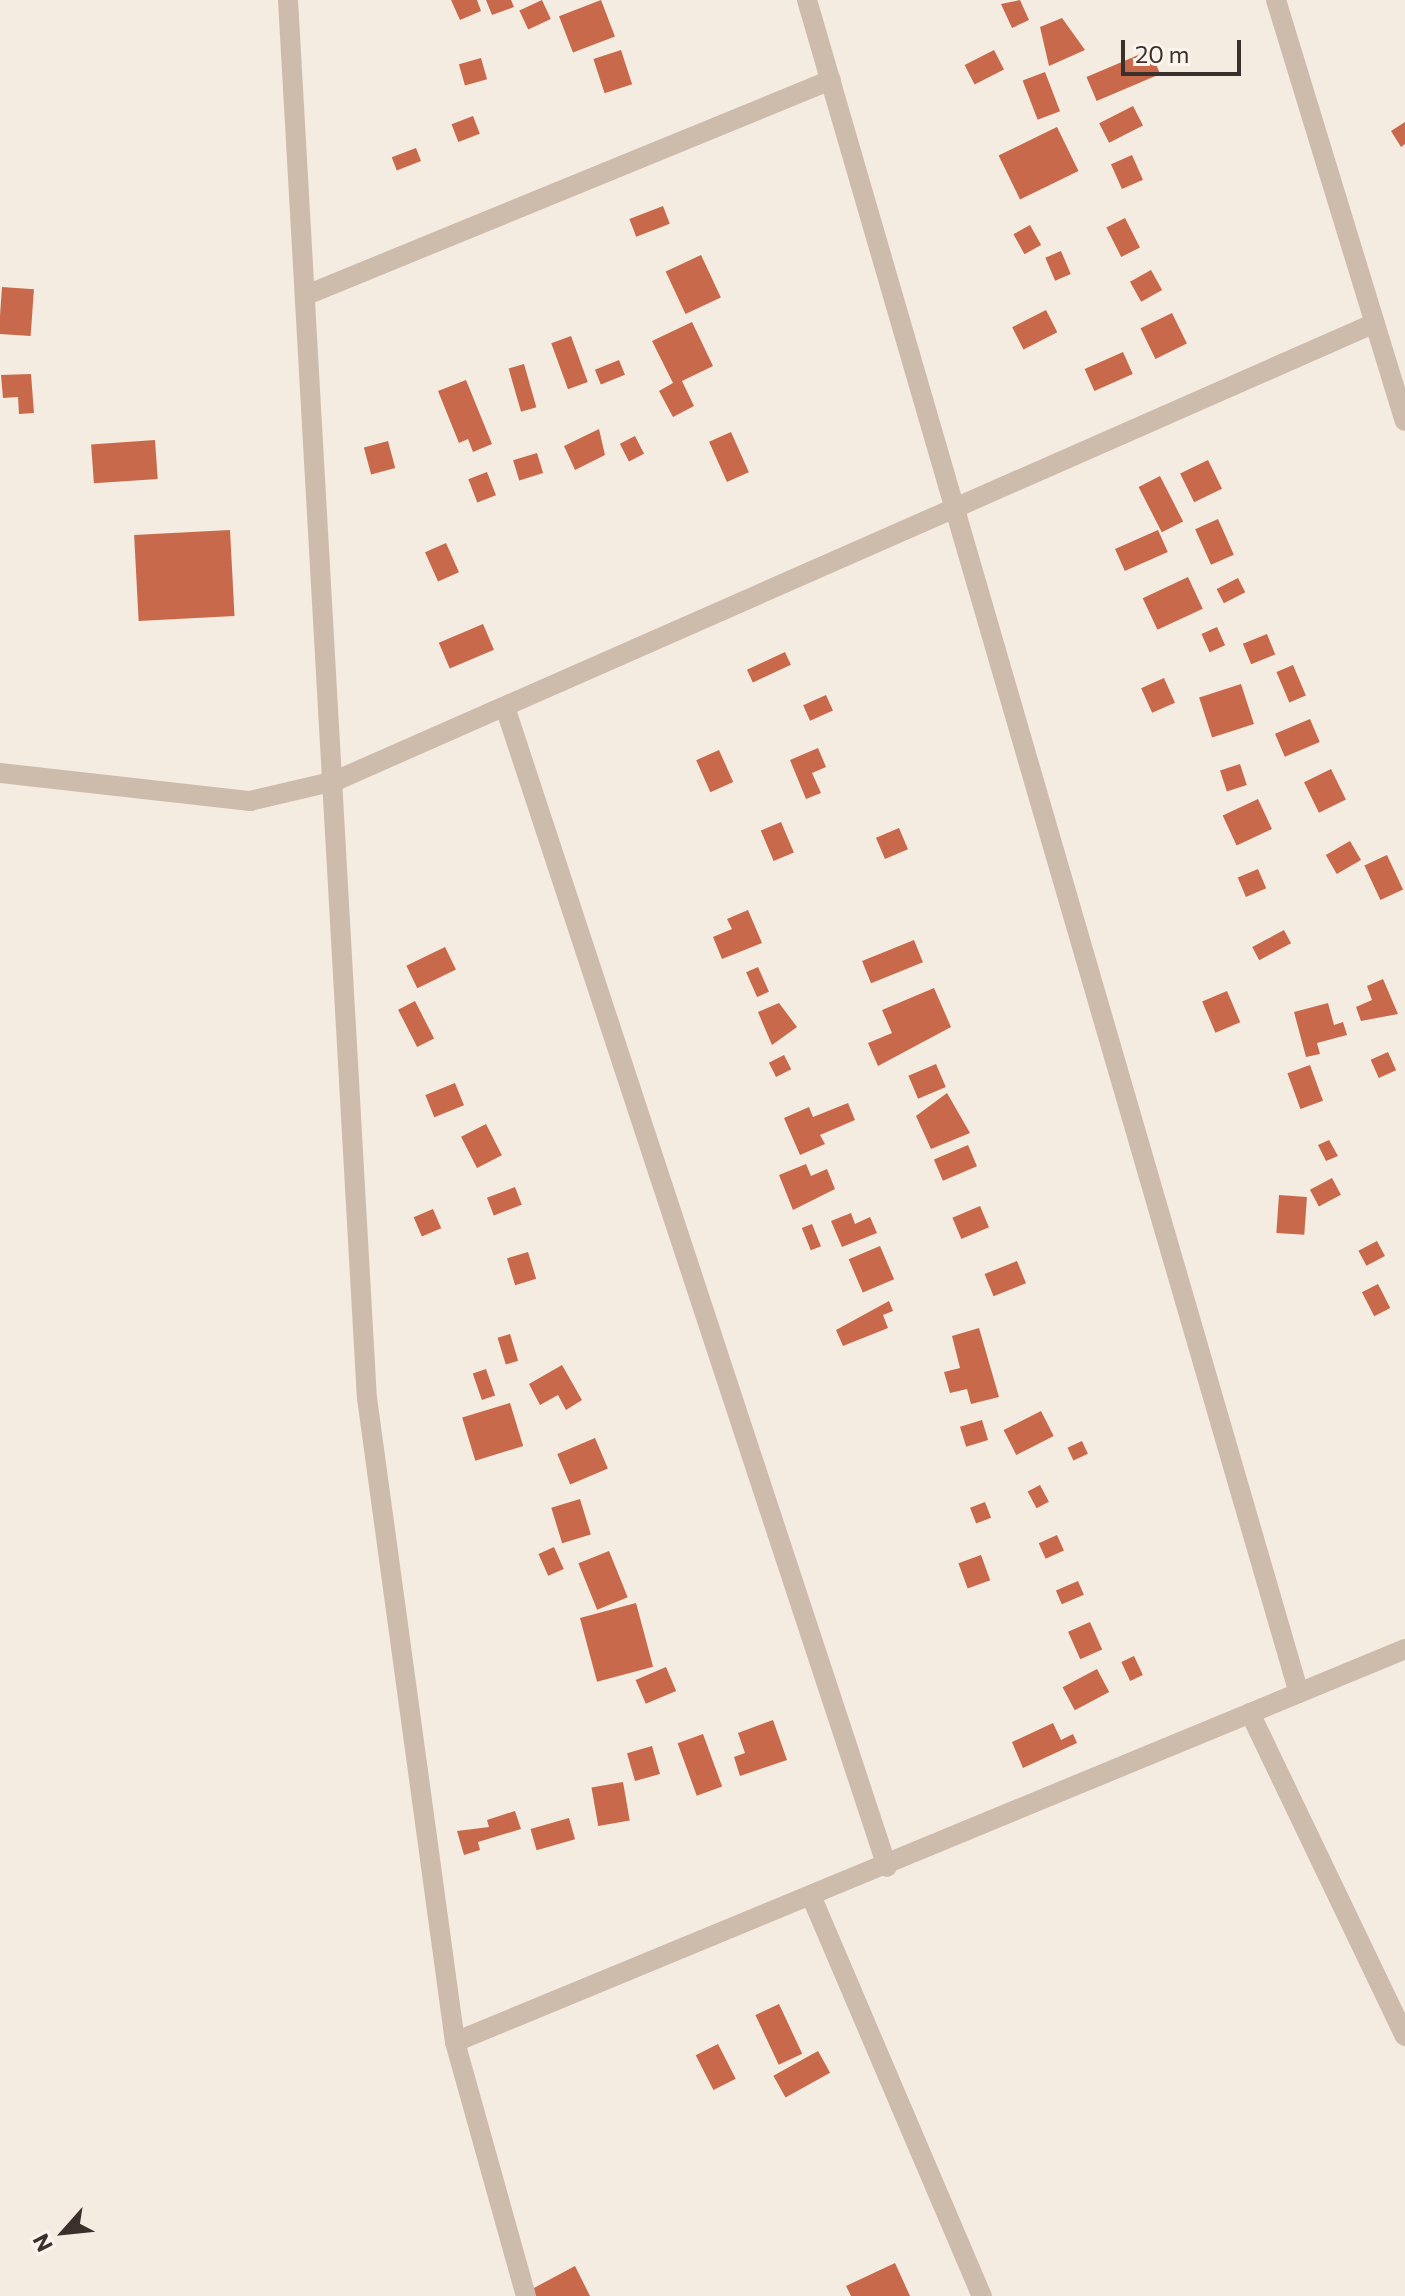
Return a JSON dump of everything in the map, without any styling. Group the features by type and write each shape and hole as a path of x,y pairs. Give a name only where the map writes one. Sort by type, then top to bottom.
{"street":[{"path":"288,0 309,294 367,1398 455,2042 526,2296"},
{"path":"807,0 1299,1693"},
{"path":"1276,0 1405,421"},
{"path":"309,294 831,80"},
{"path":"0,773 250,801 335,781 1375,323"},
{"path":"505,707 887,1867"},
{"path":"455,2042 887,1867 1405,1649"},
{"path":"1250,1713 1405,2036"},
{"path":"812,1898 982,2296"}],"building":[{"path":"451,0 477,0 481,11 460,20"},
{"path":"486,0 511,0 514,7 492,15"},
{"path":"542,0 551,19 528,30 519,11"},
{"path":"601,0 615,36 573,53 559,16"},
{"path":"1020,0 1029,20 1012,28 1001,4"},
{"path":"1062,18 1085,50 1049,66 1040,27"},
{"path":"621,50 632,84 605,93 593,59"},
{"path":"994,50 1004,70 975,85 965,65"},
{"path":"1150,50 1160,74 1097,101 1086,77"},
{"path":"481,58 487,79 465,85 459,64"},
{"path":"1045,72 1060,111 1038,120 1023,81"},
{"path":"1133,106 1143,126 1109,143 1099,123"},
{"path":"473,116 480,134 458,142 452,124"},
{"path":"1405,122 1405,144 1401,147 1391,131"},
{"path":"1057,127 1078,171 1020,200 999,155"},
{"path":"416,148 421,161 397,170 392,157"},
{"path":"1132,155 1143,180 1122,189 1111,164"},
{"path":"663,206 670,224 636,237 629,219"},
{"path":"1125,218 1140,247 1121,257 1106,228"},
{"path":"1030,225 1041,245 1025,254 1013,234"},
{"path":"1061,251 1071,274 1055,281 1045,258"},
{"path":"701,255 721,298 686,314 666,271"},
{"path":"1151,270 1162,290 1141,302 1130,282"},
{"path":"2,287 34,289 31,336 0,334"},
{"path":"1046,310 1057,332 1023,350 1012,327"},
{"path":"1172,313 1187,344 1155,359 1141,328"},
{"path":"692,322 713,366 682,381 694,406 673,417 659,391 673,383 652,341"},
{"path":"571,336 588,382 568,389 551,343"},
{"path":"1123,352 1133,374 1094,391 1085,369"},
{"path":"619,360 625,375 601,385 595,370"},
{"path":"524,364 536,407 521,412 509,368"},
{"path":"31,374 34,413 19,414 18,397 3,398 1,375"},
{"path":"466,380 492,444 473,452 468,439 459,443 438,391"},
{"path":"599,429 605,455 575,470 564,446"},
{"path":"731,432 749,472 727,482 709,442"},
{"path":"635,436 644,454 629,462 620,444"},
{"path":"155,440 158,479 94,483 91,444"},
{"path":"388,441 395,468 371,475 364,447"},
{"path":"537,453 543,473 519,480 513,460"},
{"path":"1208,460 1222,489 1194,502 1180,474"},
{"path":"487,472 496,495 477,503 468,479"},
{"path":"1160,476 1183,521 1162,532 1139,487"},
{"path":"1218,519 1234,555 1211,565 1195,529"},
{"path":"230,530 235,616 139,621 134,535"},
{"path":"1158,530 1168,552 1125,571 1115,549"},
{"path":"446,543 459,572 438,582 425,552"},
{"path":"1188,577 1203,609 1157,630 1143,598"},
{"path":"1238,578 1245,592 1224,603 1217,589"},
{"path":"483,624 494,650 450,669 439,643"},
{"path":"1217,627 1225,645 1210,652 1201,634"},
{"path":"1267,634 1275,654 1251,664 1243,644"},
{"path":"785,652 791,665 753,682 747,670"},
{"path":"1293,665 1306,695 1289,702 1276,672"},
{"path":"1164,678 1175,703 1152,713 1141,688"},
{"path":"1241,684 1254,724 1212,738 1199,698"},
{"path":"826,695 833,711 810,721 803,705"},
{"path":"1310,719 1320,742 1285,757 1275,734"},
{"path":"818,748 826,767 812,773 821,793 806,799 790,760"},
{"path":"719,750 733,782 710,792 696,760"},
{"path":"1240,764 1247,785 1227,791 1220,770"},
{"path":"1331,769 1346,800 1319,813 1304,782"},
{"path":"1258,799 1272,829 1237,845 1223,815"},
{"path":"781,822 794,852 774,861 761,831"},
{"path":"899,828 908,849 885,859 876,838"},
{"path":"1350,841 1361,860 1337,874 1326,855"},
{"path":"1387,855 1403,889 1380,900 1364,866"},
{"path":"1258,869 1266,888 1246,897 1238,878"},
{"path":"748,910 762,943 722,959 713,937 732,929 727,919"},
{"path":"1284,930 1291,943 1259,960 1252,947"},
{"path":"914,940 923,962 871,983 862,961"},
{"path":"445,947 456,969 417,988 406,966"},
{"path":"758,967 769,992 757,997 746,972"},
{"path":"1383,979 1398,1014 1361,1021 1356,1007 1372,1000 1367,986"},
{"path":"934,988 951,1027 878,1066 868,1043 892,1033 882,1010"},
{"path":"1227,991 1240,1022 1215,1033 1202,1002"},
{"path":"415,1001 434,1038 417,1047 398,1010"},
{"path":"779,1003 797,1027 772,1045 758,1012"},
{"path":"1328,1003 1334,1025 1343,1022 1347,1035 1317,1043 1320,1054 1306,1057 1294,1012"},
{"path":"1388,1052 1396,1070 1379,1078 1371,1060"},
{"path":"784,1055 791,1069 776,1077 769,1063"},
{"path":"936,1064 946,1087 918,1099 908,1076"},
{"path":"1310,1065 1323,1101 1300,1109 1287,1073"},
{"path":"455,1083 464,1105 434,1117 425,1095"},
{"path":"947,1093 970,1133 931,1149 916,1116"},
{"path":"848,1103 855,1120 820,1135 825,1144 800,1155 784,1118 809,1107 813,1117"},
{"path":"486,1124 502,1155 477,1168 461,1137"},
{"path":"1329,1140 1338,1156 1326,1161 1318,1145"},
{"path":"968,1145 977,1166 943,1181 934,1159"},
{"path":"806,1164 811,1176 827,1169 835,1189 793,1210 779,1175"},
{"path":"1332,1178 1341,1195 1319,1207 1310,1190"},
{"path":"515,1187 522,1205 494,1215 487,1198"},
{"path":"1279,1195 1307,1197 1304,1235 1276,1233"},
{"path":"980,1206 989,1227 961,1239 952,1218"},
{"path":"433,1209 441,1228 422,1237 414,1217"},
{"path":"851,1213 855,1224 870,1217 877,1233 842,1247 831,1221"},
{"path":"812,1224 821,1246 811,1250 802,1228"},
{"path":"1377,1241 1385,1256 1366,1266 1358,1251"},
{"path":"880,1246 894,1279 863,1292 849,1259"},
{"path":"528,1252 536,1279 515,1285 507,1258"},
{"path":"1017,1261 1026,1283 994,1296 985,1274"},
{"path":"1378,1284 1390,1308 1374,1316 1362,1292"},
{"path":"889,1301 893,1311 883,1315 888,1328 843,1346 836,1330"},
{"path":"979,1328 999,1397 971,1404 967,1389 950,1393 944,1372 960,1368 952,1336"},
{"path":"510,1334 518,1361 506,1365 498,1338"},
{"path":"562,1365 582,1400 566,1410 558,1395 540,1405 529,1384"},
{"path":"486,1369 495,1395 482,1400 473,1374"},
{"path":"510,1403 523,1446 475,1461 462,1418"},
{"path":"1041,1411 1054,1436 1016,1455 1004,1430"},
{"path":"982,1420 988,1440 966,1447 960,1427"},
{"path":"595,1438 608,1468 570,1484 557,1454"},
{"path":"1082,1441 1088,1454 1073,1460 1067,1448"},
{"path":"1040,1485 1049,1502 1037,1508 1028,1492"},
{"path":"580,1499 591,1534 562,1543 551,1508"},
{"path":"985,1502 991,1518 976,1524 970,1508"},
{"path":"1057,1535 1064,1551 1046,1559 1039,1543"},
{"path":"554,1547 564,1569 548,1576 538,1554"},
{"path":"609,1551 628,1597 597,1610 578,1563"},
{"path":"981,1555 990,1580 968,1589 958,1563"},
{"path":"1078,1581 1084,1595 1062,1604 1056,1590"},
{"path":"636,1603 653,1667 597,1682 580,1618"},
{"path":"1090,1622 1102,1649 1080,1659 1068,1632"},
{"path":"1134,1656 1143,1675 1130,1681 1121,1662"},
{"path":"666,1667 676,1691 646,1704 636,1680"},
{"path":"1097,1669 1109,1692 1075,1710 1063,1687"},
{"path":"773,1720 787,1760 740,1776 734,1757 745,1753 738,1733"},
{"path":"1053,1723 1061,1740 1073,1734 1077,1743 1023,1768 1012,1742"},
{"path":"703,1734 722,1787 697,1796 678,1743"},
{"path":"652,1746 660,1774 635,1781 627,1753"},
{"path":"623,1782 630,1820 598,1826 591,1788"},
{"path":"515,1811 521,1829 478,1842 480,1850 464,1855 457,1831 489,1827 487,1820"},
{"path":"569,1818 575,1839 537,1850 531,1829"},
{"path":"779,2004 802,2054 779,2065 755,2015"},
{"path":"718,2044 736,2079 713,2090 696,2055"},
{"path":"818,2051 830,2073 786,2098 773,2076"},
{"path":"895,2263 910,2296 851,2296 846,2286"},
{"path":"575,2266 590,2296 536,2296 532,2289"}]}
